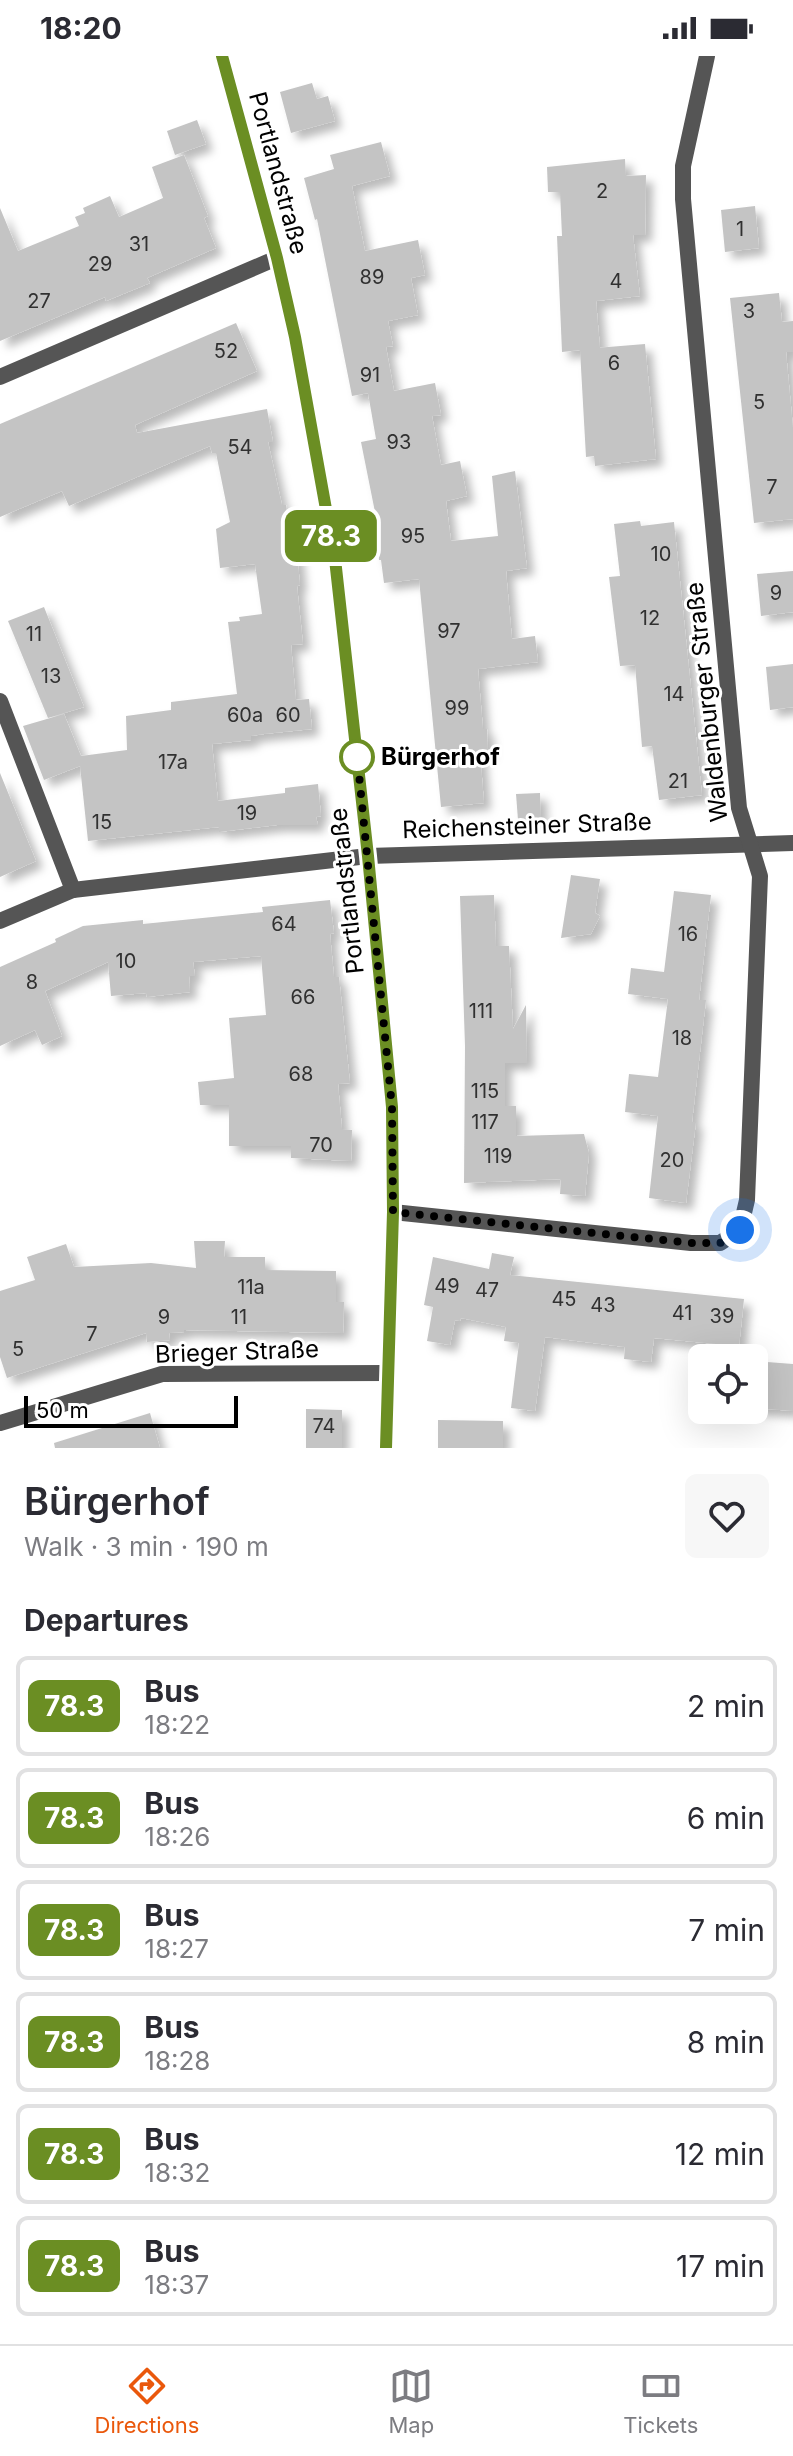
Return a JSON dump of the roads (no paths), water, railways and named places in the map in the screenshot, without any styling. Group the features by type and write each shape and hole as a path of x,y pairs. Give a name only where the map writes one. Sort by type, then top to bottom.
{"street":[{"name":"Portlandstraße","path":"222,56 277,258 295,337 335,559 392,1107 393,1212 386,1448"},
{"name":"Waldenburger Straße","path":"393,1212 691,1243 720,1243 740,1230 747,1200 760,876 739,808 683,199 683,166 707,56"},
{"path":"0,377 277,258"},
{"path":"0,701 73,890"},
{"name":"Reichensteiner Straße","path":"0,921 73,890 368,856 793,843"},
{"name":"Brieger Straße","path":"0,1423 162,1374 387,1373"}],"place":[{"name":"Bürgerhof","path":"357,757"}]}
